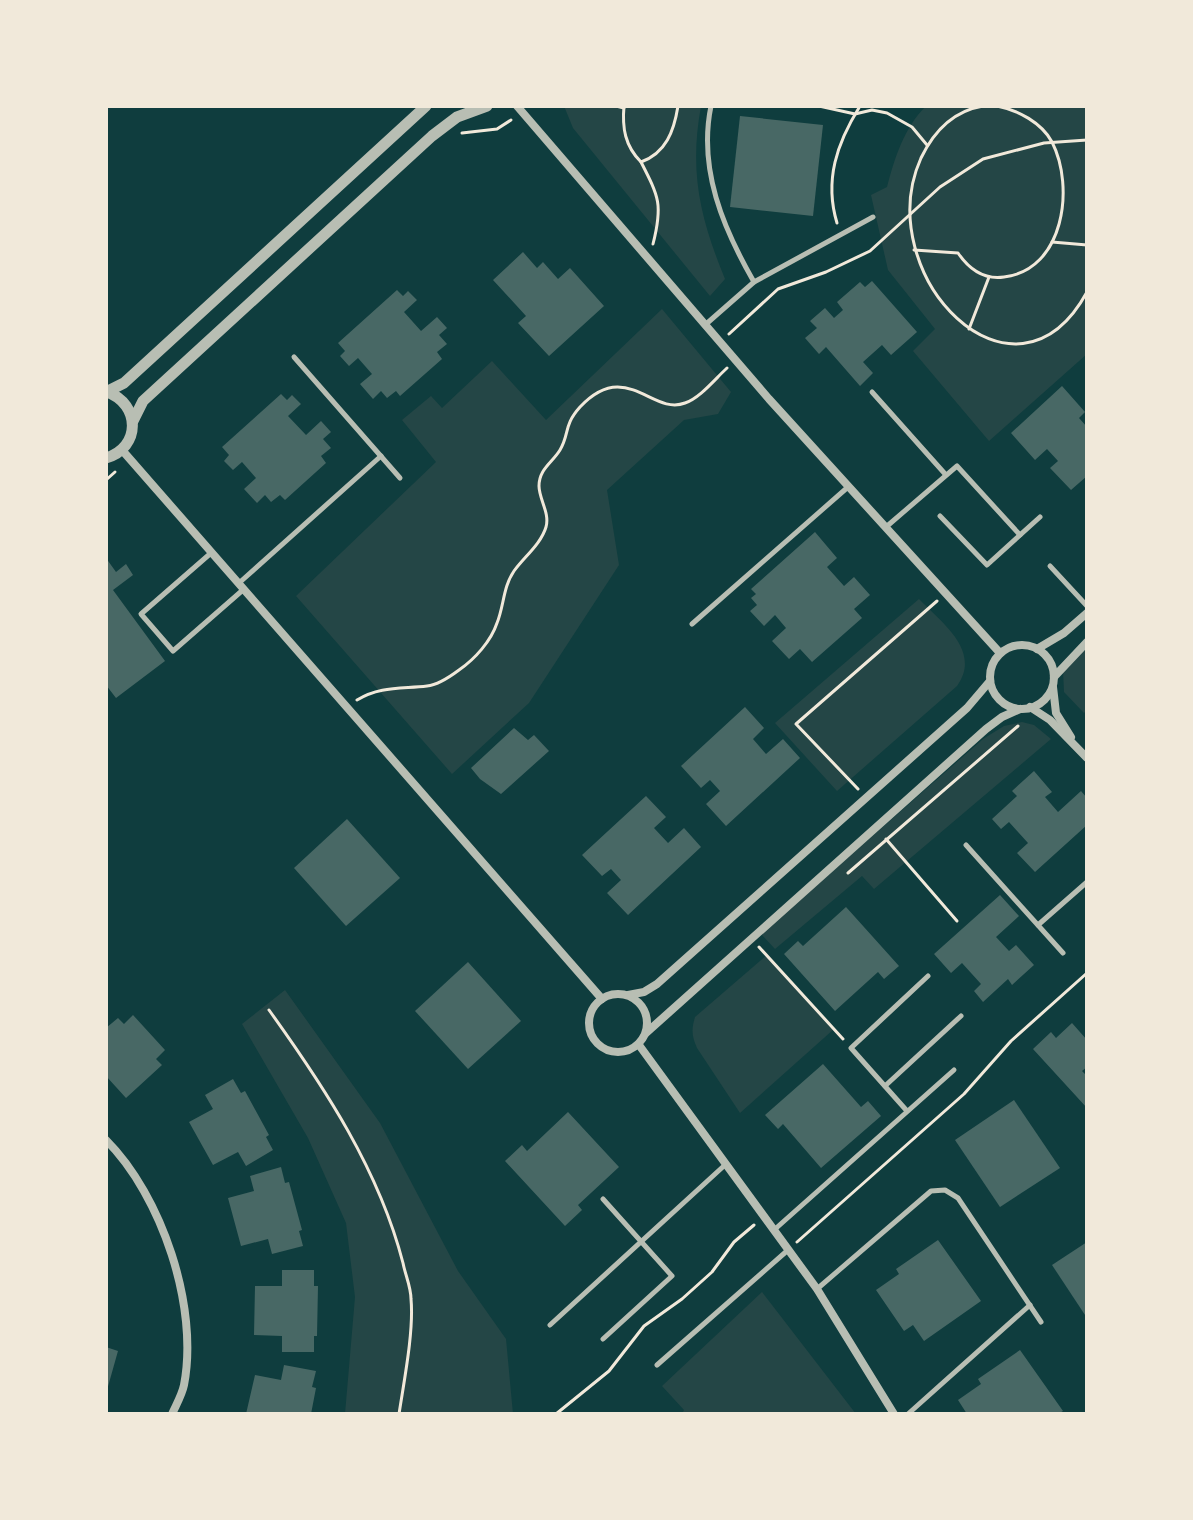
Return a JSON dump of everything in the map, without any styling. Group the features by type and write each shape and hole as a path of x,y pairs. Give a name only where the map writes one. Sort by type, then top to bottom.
{"street":[{"path":"106,392 124,383 426,106"},
{"path":"106,458 122,450 131,436 133,421 143,401 432,136 457,117 487,106"},
{"path":"519,108 720,343 1000,653"},
{"path":"106,392 124,402 133,421"},
{"path":"122,450 602,999"},
{"path":"1037,649 1064,633 1087,613"},
{"path":"990,681 967,708 657,984 644,992 615,994 602,999 592,1009 589,1018 594,1040 600,1047 613,1052 626,1052 639,1045 646,1033 986,729 1002,717 1029,709 1043,700 1053,680 1087,642"},
{"path":"1078,747 1029,709 1002,702 995,695 990,681 992,666 1000,653 1018,645 1037,649 1051,663 1056,713 1087,758"},
{"path":"628,995 645,1011 648,1020 646,1033"},
{"path":"639,1045 817,1289 894,1414"},
{"path":"106,1140 146,1192 176,1269 187,1325 184,1386 172,1414"}],"lane":[{"path":"711,106 707,141 714,195 736,252 754,282"},
{"path":"705,325 754,282 873,217"},
{"path":"294,357 400,478"},
{"path":"872,392 946,475"},
{"path":"212,552 141,614 173,651 381,456"},
{"path":"885,528 957,466 1020,535"},
{"path":"692,624 848,487"},
{"path":"940,516 987,565 1040,517"},
{"path":"1050,566 1087,606"},
{"path":"966,845 1063,953"},
{"path":"1038,925 1087,882"},
{"path":"907,1111 851,1048 928,976"},
{"path":"884,1086 961,1016"},
{"path":"774,1230 954,1070"},
{"path":"550,1325 726,1164"},
{"path":"817,1289 931,1191 945,1190 958,1198 1041,1322"},
{"path":"603,1199 672,1276 603,1339"},
{"path":"657,1365 788,1250"},
{"path":"908,1414 1030,1305"}],"path":[{"path":"616,106 624,107 626,141 652,183 660,209 649,259"},
{"path":"641,162 654,157 665,146 676,121 678,106"},
{"path":"819,106 855,114 872,110 887,113 912,127 927,145"},
{"path":"841,235 831,201 833,166 845,130 860,106"},
{"path":"983,106 971,107 940,128 927,145 911,184 914,250 921,270 942,304 969,329 985,337 1013,344 1047,337 1069,320 1087,292"},
{"path":"914,250 958,253 966,265 989,277 1019,275 1043,256 1052,242 1059,226 1063,195 1060,167 1052,143 1030,120 1009,108 997,106"},
{"path":"455,135 497,129 519,108"},
{"path":"720,343 778,289 826,272 870,251 956,175 983,159 1023,147 1087,140"},
{"path":"1052,242 1087,245"},
{"path":"969,329 989,277"},
{"path":"346,706 371,692 430,686 460,670 481,650 497,623 512,573 541,537 547,524 539,487 542,472 561,449 568,421 583,404 603,390 624,386 667,405 685,403 736,360"},
{"path":"866,798 796,724 945,594"},
{"path":"841,879 1029,709"},
{"path":"876,826 957,921"},
{"path":"752,937 851,1048"},
{"path":"788,1250 964,1094 1011,1041 1087,973"},
{"path":"269,1010 319,1080 360,1153 395,1234 411,1298 406,1373 399,1414"},
{"path":"556,1414 599,1381 622,1357 644,1326 697,1286 712,1272 734,1242 765,1218"}],"shaded area":[{"path":"564,106 701,106 696,152 699,194 709,236 725,279 710,296 573,128"},
{"path":"926,106 1087,106 1087,354 989,441 913,351 935,329 888,270 871,195 887,187 906,133"},
{"path":"662,309 731,392 718,414 684,420 607,490 619,565 529,703 452,774 296,596 436,462 402,420 431,396 442,408 492,361 546,420"},
{"path":"919,599 956,638 965,661 963,673 957,686 837,791 775,723"},
{"path":"1087,648 1087,710 1084,713 1064,692 1063,670"},
{"path":"1022,722 1034,725 1051,739 874,889 862,876 775,949 761,934 983,739 1004,726"},
{"path":"767,955 834,1029 740,1113 697,1048 693,1026 695,1017"},
{"path":"285,990 380,1123 458,1271 506,1339 513,1414 345,1414 355,1297 346,1223 308,1138 242,1024"},
{"path":"762,1292 856,1414 682,1414 684,1410 662,1386"}],"building":[{"path":"740,116 823,125 813,216 730,207"},
{"path":"523,252 537,268 543,262 558,279 570,268 604,306 549,356 518,323 526,316 493,280"},
{"path":"872,281 917,332 891,355 882,345 863,362 873,373 860,386 826,347 819,354 805,338 817,328 810,321 825,308 834,318 843,310 837,302 860,282 865,287"},
{"path":"397,290 403,296 408,291 417,300 404,312 421,331 437,317 447,328 439,335 447,344 437,352 442,359 400,396 396,391 387,398 381,391 373,399 360,384 372,374 358,358 349,366 340,356 345,351 338,343"},
{"path":"1062,386 1085,412 1079,418 1087,427 1087,476 1071,490 1050,468 1058,461 1047,449 1035,460 1011,433"},
{"path":"281,394 287,400 292,395 301,404 288,416 306,435 321,421 331,432 323,439 331,448 321,456 326,463 285,500 280,495 271,502 265,495 257,503 244,489 256,478 242,462 233,470 224,461 229,455 222,447"},
{"path":"815,532 837,558 827,567 844,586 854,577 870,595 854,609 862,618 812,662 800,649 789,659 772,641 786,628 775,615 764,626 750,611 757,605 751,598 756,594 751,589"},
{"path":"106,558 116,572 126,564 133,575 113,590 165,661 116,698 106,685"},
{"path":"745,707 764,728 753,739 766,754 783,739 800,758 726,826 706,804 720,791 710,780 701,788 681,766"},
{"path":"514,728 528,740 534,735 549,751 501,794 480,779 471,768"},
{"path":"1034,771 1052,792 1045,797 1058,812 1081,791 1087,798 1087,825 1035,872 1017,853 1028,843 1009,822 1001,829 992,819 1017,796 1012,791"},
{"path":"646,796 666,817 654,828 668,843 684,828 701,847 628,915 607,893 621,880 611,869 602,876 582,855"},
{"path":"347,819 400,878 346,926 294,868"},
{"path":"1000,895 1019,916 996,937 1009,951 1016,945 1034,965 1012,985 1008,979 983,1002 974,991 981,984 962,963 951,973 934,954"},
{"path":"846,907 899,966 884,979 878,972 835,1011 784,954 798,941 803,946"},
{"path":"468,962 521,1021 468,1069 415,1011"},
{"path":"133,1015 165,1050 156,1059 162,1065 126,1098 106,1076 106,1028 118,1018 124,1024"},
{"path":"1072,1023 1087,1040 1087,1067 1082,1071 1087,1076 1087,1108 1033,1049 1051,1032 1056,1038"},
{"path":"823,1064 861,1107 868,1101 881,1116 821,1168 783,1124 778,1129 765,1115"},
{"path":"233,1079 241,1093 245,1091 269,1135 266,1137 273,1150 246,1166 238,1152 213,1165 189,1122 213,1109 205,1095"},
{"path":"1014,1100 1060,1168 1000,1207 955,1140"},
{"path":"568,1112 619,1167 578,1205 582,1210 565,1226 505,1161 522,1145 527,1151"},
{"path":"281,1167 285,1183 289,1182 302,1230 299,1231 303,1246 272,1254 268,1239 241,1246 228,1198 254,1191 250,1176"},
{"path":"938,1240 981,1301 924,1341 913,1325 904,1331 876,1290 899,1274 896,1269"},
{"path":"1087,1242 1087,1318 1052,1265"},
{"path":"282,1270 314,1270 314,1286 318,1286 314,1352 282,1352 282,1336 254,1335 255,1286 282,1286"},
{"path":"106,1347 118,1351 107,1390 106,1390"},
{"path":"1020,1350 1063,1411 1058,1414 967,1414 958,1400 981,1384 978,1379"},
{"path":"284,1365 316,1371 311,1414 246,1414 255,1375 281,1380"}]}
